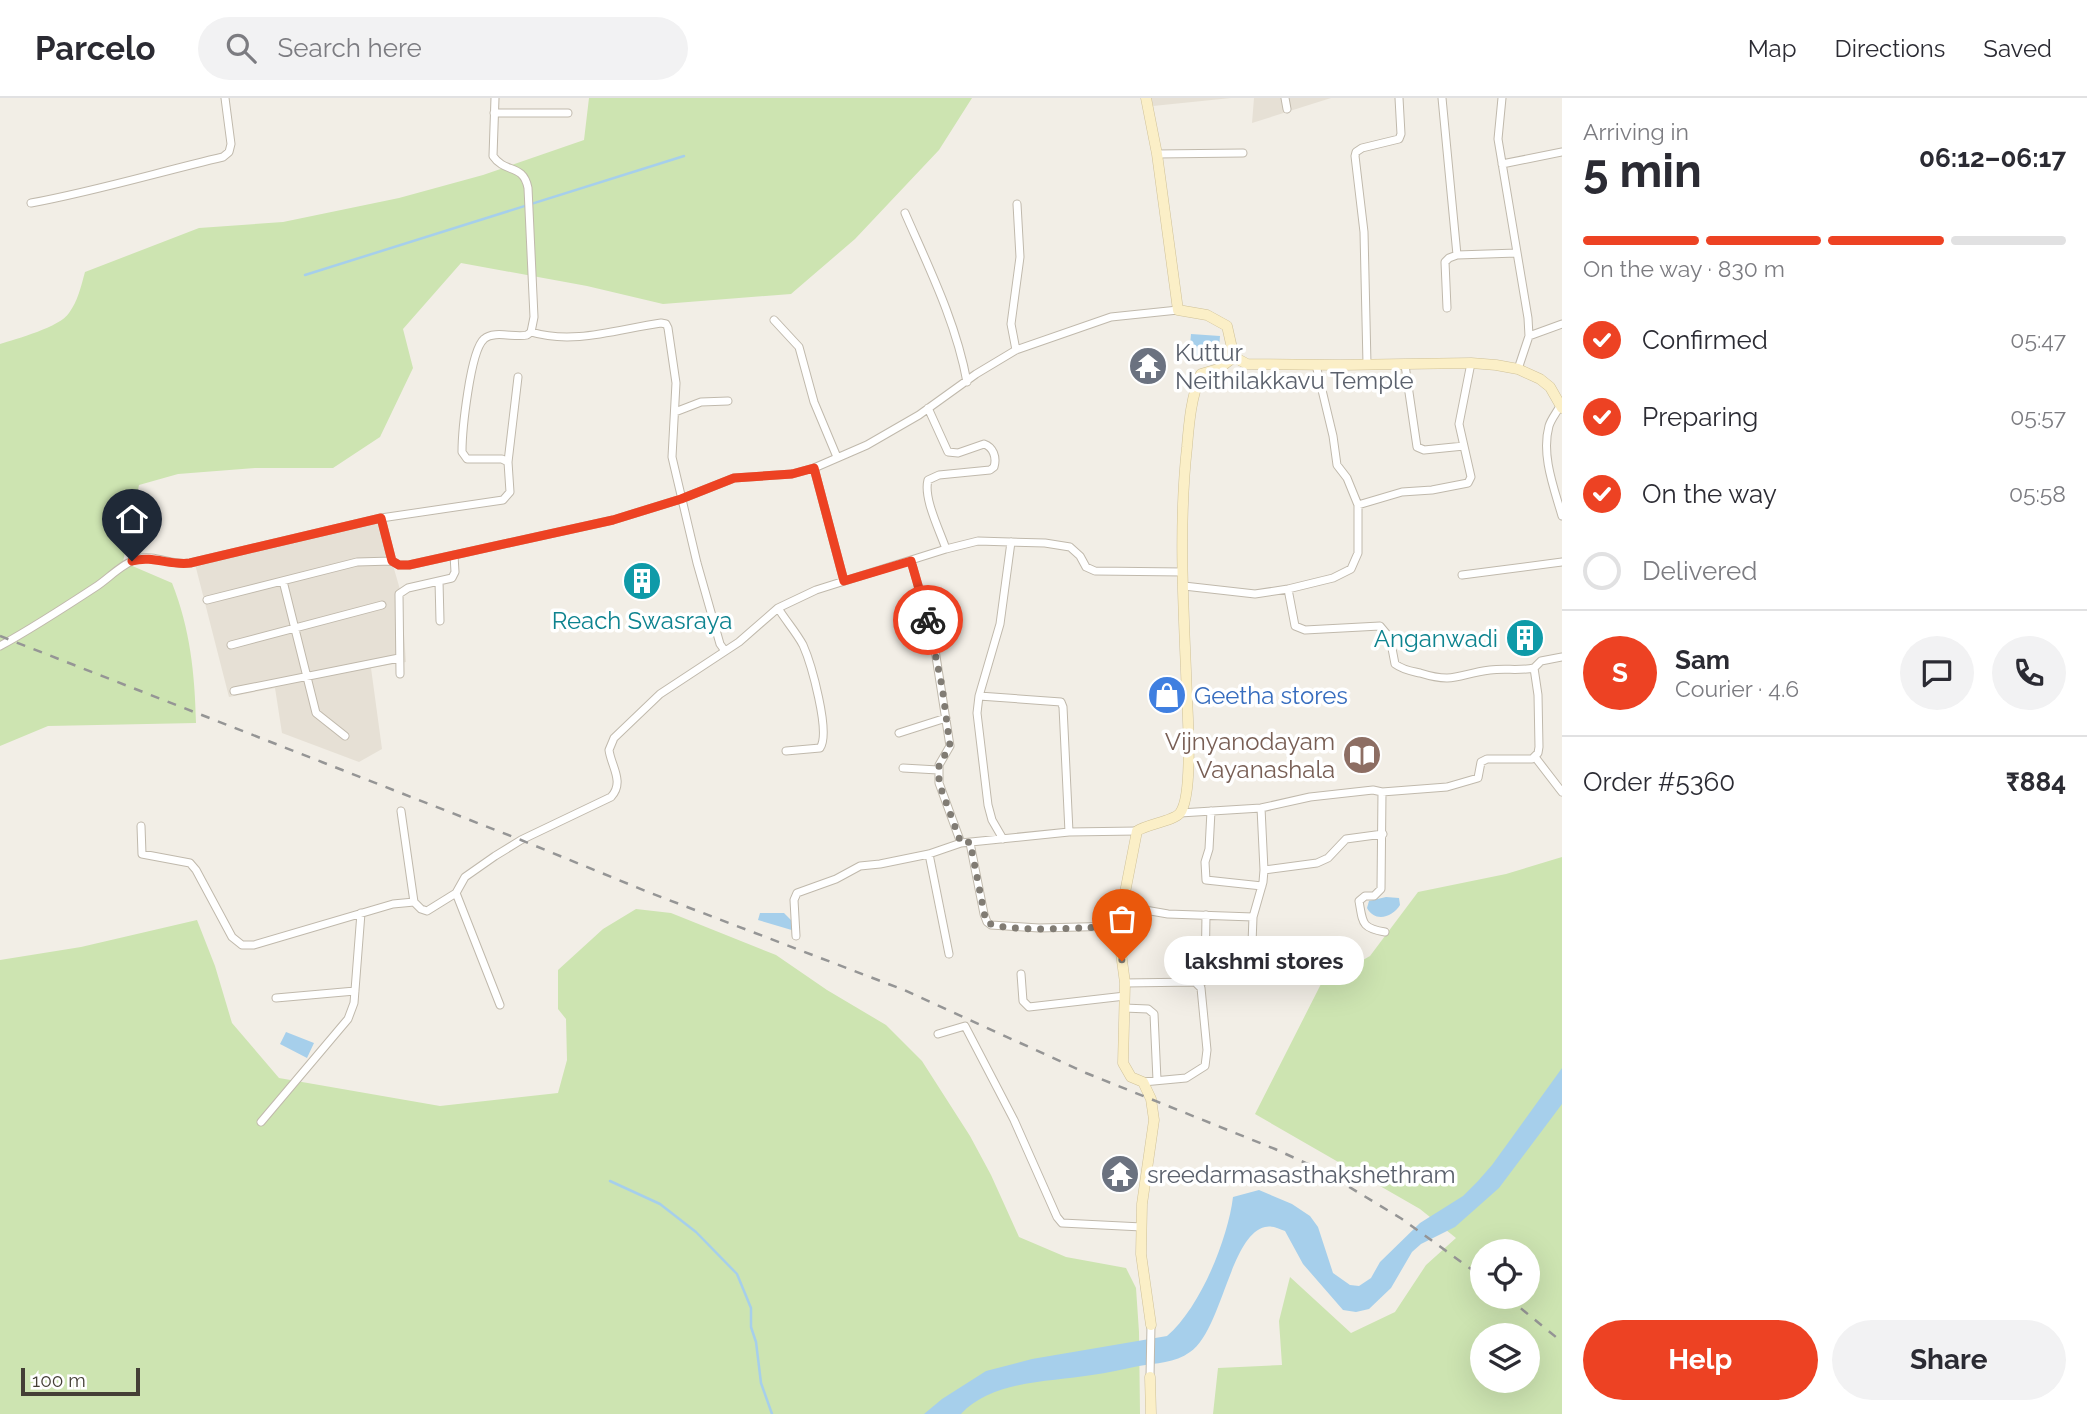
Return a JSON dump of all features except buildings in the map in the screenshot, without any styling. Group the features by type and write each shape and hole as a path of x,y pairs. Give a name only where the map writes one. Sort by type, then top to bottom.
{"street":[{"path":"31,203 82,194 141,176 223,157 229,152 231,144 225,98"},
{"path":"495,98 493,156 501,165 521,172 526,178 528,188 534,317 531,332"},
{"path":"1146,98 1157,154 1178,310"},
{"path":"1285,98 1287,109"},
{"path":"1367,364 1364,232 1355,156 1362,148 1399,139 1399,98"},
{"path":"1442,98 1457,255"},
{"path":"1502,98 1497,139 1530,336 1518,369"},
{"path":"494,113 568,113"},
{"path":"1502,164 1562,152"},
{"path":"1157,154 1243,153"},
{"path":"1016,350 1011,324 1020,257 1017,204"},
{"path":"905,213 945,304 967,382"},
{"path":"1447,308 1445,262 1449,258 1457,255 1517,253"},
{"path":"206,600 357,562 392,561 399,565 409,565 613,520 681,499 734,478 792,474 814,468 867,445 1016,350 1111,317 1178,310 1207,315 1227,326 1234,357 1247,364 1471,363 1518,369 1550,387 1561,407 1549,425 1548,464 1562,516"},
{"path":"774,320 799,347 814,402 837,457"},
{"path":"508,462 502,459 467,458 462,446 475,355 484,339 490,335 521,336 531,332 547,337 571,338 666,324 670,335 676,383 671,450 681,499 720,644 725,651"},
{"path":"1530,336 1562,324"},
{"path":"1180,813 1187,779 1189,731 1182,490 1197,385 1202,374 1218,369 1234,357"},
{"path":"1358,505 1402,492 1468,484 1471,477 1459,416 1471,363"},
{"path":"1184,586 1255,594 1333,578 1352,569 1358,553 1358,505 1348,478 1337,465 1333,436 1315,365"},
{"path":"1405,365 1417,447 1424,450 1464,446"},
{"path":"0,646 132,561 156,558 182,564 190,563 381,518 503,500 510,492 508,462 518,377"},
{"path":"675,412 701,402 728,401"},
{"path":"928,408 948,452 958,453 984,444 992,449 995,455 994,467 990,470 939,475 928,480 928,499 946,549"},
{"path":"814,468 844,581"},
{"path":"381,518 392,561"},
{"path":"401,811 414,902 427,911 456,893 465,877 504,850 611,797 616,791 617,782 609,750 614,738 660,694 749,635 778,608 817,590 978,541 1070,547 1080,556 1086,567 1095,571 1183,572"},
{"path":"1003,839 992,820 985,787 977,713 979,696 1000,624 1011,542"},
{"path":"400,674 398,594 408,587 454,576 454,555"},
{"path":"911,561 933,637 950,746 938,770 939,783 961,843"},
{"path":"1462,575 1562,562"},
{"path":"283,581 316,713 345,736"},
{"path":"439,581 440,621"},
{"path":"1288,589 1295,626 1305,630 1380,626 1390,638 1395,664 1401,669 1433,678 1464,677 1486,670 1523,670 1534,667 1541,661 1562,657"},
{"path":"231,645 382,606"},
{"path":"778,608 796,634 810,664 820,704 824,741 820,748 786,751"},
{"path":"234,691 399,658"},
{"path":"1534,667 1538,695 1539,747 1535,757"},
{"path":"979,696 1061,702 1069,832"},
{"path":"899,733 946,718"},
{"path":"1535,757 1562,792"},
{"path":"796,936 794,901 797,893 836,879 860,866 929,854 961,843 1069,832 1136,831 1180,813 1261,808 1310,797 1463,784 1478,778 1481,762 1487,759 1525,760 1535,757"},
{"path":"903,768 938,770"},
{"path":"1382,792 1381,889 1374,896 1364,896 1359,901 1364,925 1370,930 1385,932"},
{"path":"1205,955 1249,947 1253,937 1253,917 1264,870 1261,808"},
{"path":"1211,811 1205,878 1210,882 1262,886"},
{"path":"141,826 142,854 190,863 232,937 242,944 254,945 393,904 414,902"},
{"path":"1136,831 1119,938 1125,983 1123,1063 1131,1077 1143,1082 1186,1078 1205,1066 1206,1043 1200,984"},
{"path":"1264,870 1317,863 1328,858 1346,839 1383,834"},
{"path":"970,842 986,922 991,925 1039,928 1120,926"},
{"path":"929,854 949,954"},
{"path":"456,893 500,1006"},
{"path":"1122,906 1168,914 1253,917"},
{"path":"261,1122 341,1028 354,1003 361,913"},
{"path":"1200,984 1205,979 1206,915"},
{"path":"1021,974 1023,1001 1029,1007 1125,996"},
{"path":"1125,983 1200,984"},
{"path":"276,998 355,991"},
{"path":"1124,1008 1148,1009 1154,1014 1157,1080"},
{"path":"937,1034 965,1026 1014,1120 1062,1223 1142,1227"},
{"path":"1143,1082 1151,1099 1154,1121 1149,1169 1143,1191 1141,1254 1150,1325 1151,1414"}],"shaded area":[{"path":"1151,98 1231,98 1153,106"},
{"path":"1254,98 1331,98 1252,123"},
{"path":"380,520 401,593 406,662 371,668 382,749 359,762 282,733 275,688 229,697 195,564"}],"green space":[{"path":"589,98 972,98 939,150 855,239 791,294 663,304 587,286 461,263 403,329 413,368 380,437 333,468 255,468 178,474 139,485 123,562 172,583 190,652 196,723 48,726 0,746 0,344 37,332 64,318 75,304 85,272 199,228 283,222 399,198 483,175 584,140"},
{"path":"1562,857 1562,1414 1213,1414 1218,1368 1282,1365 1279,1321 1290,1277 1351,1333 1395,1312 1426,1265 1456,1238 1420,1209 1255,1114 1321,984 1370,956 1418,892 1506,874"},
{"path":"636,909 671,913 776,955 827,990 886,1025 922,1061 970,1136 1019,1237 1066,1257 1126,1268 1136,1288 1140,1414 0,1414 0,960 81,947 197,920 215,966 232,1023 279,1078 440,1106 558,1093 567,1060 566,1019 558,1009 558,970 603,929"}],"water":[{"path":"1191,334 1220,336 1218,359 1189,357"},
{"path":"1386,897 1399,898 1400,905 1393,913 1379,917 1370,913 1367,908 1369,901"},
{"path":"760,913 784,913 795,924 795,931 758,920"},
{"path":"286,1032 314,1043 307,1058 280,1044"},
{"path":"1562,1068 1562,1104 1499,1188 1455,1227 1421,1244 1412,1252 1391,1288 1369,1309 1356,1312 1343,1310 1303,1264 1285,1231 1265,1227 1253,1234 1243,1247 1210,1325 1201,1341 1184,1356 1098,1374 1022,1384 989,1395 961,1414 924,1414 986,1371 1032,1359 1167,1336 1179,1324 1201,1291 1219,1252 1233,1197 1259,1190 1292,1204 1310,1216 1318,1227 1333,1273 1350,1285 1359,1286 1371,1278 1380,1262 1420,1223 1463,1196 1478,1181"}],"waterway":[{"path":"305,275 684,156"},
{"path":"610,1181 660,1204 696,1232 737,1274 751,1308 751,1327 756,1342 761,1383 772,1414"}],"railway":[{"path":"0,636 904,990 1086,1073 1275,1149 1323,1171 1402,1219 1470,1268"},
{"path":"1522,1309 1562,1342"}],"way so far":[{"path":"928,620 942,686 950,746 939,765 939,783 961,843 970,842 986,922 998,927 1120,926 1122,961"}],"place":[{"name":"Kuttur Neithilakkavu Temple","path":"1148,366"},
{"name":"Reach Swasraya","path":"642,581"},
{"name":"Anganwadi","path":"1525,638"},
{"name":"Geetha stores","path":"1167,695"},
{"name":"Vijnyanodayam Vayanashala","path":"1362,755"},
{"name":"lakshmi stores","path":"1122,961"},
{"name":"sreedarmasasthakshethram","path":"1120,1174"}],"route":[{"path":"132,561 156,558 182,564 190,563 381,518 392,561 399,565 409,565 613,520 681,499 734,478 792,474 814,468 844,581 911,561 928,620"}]}
